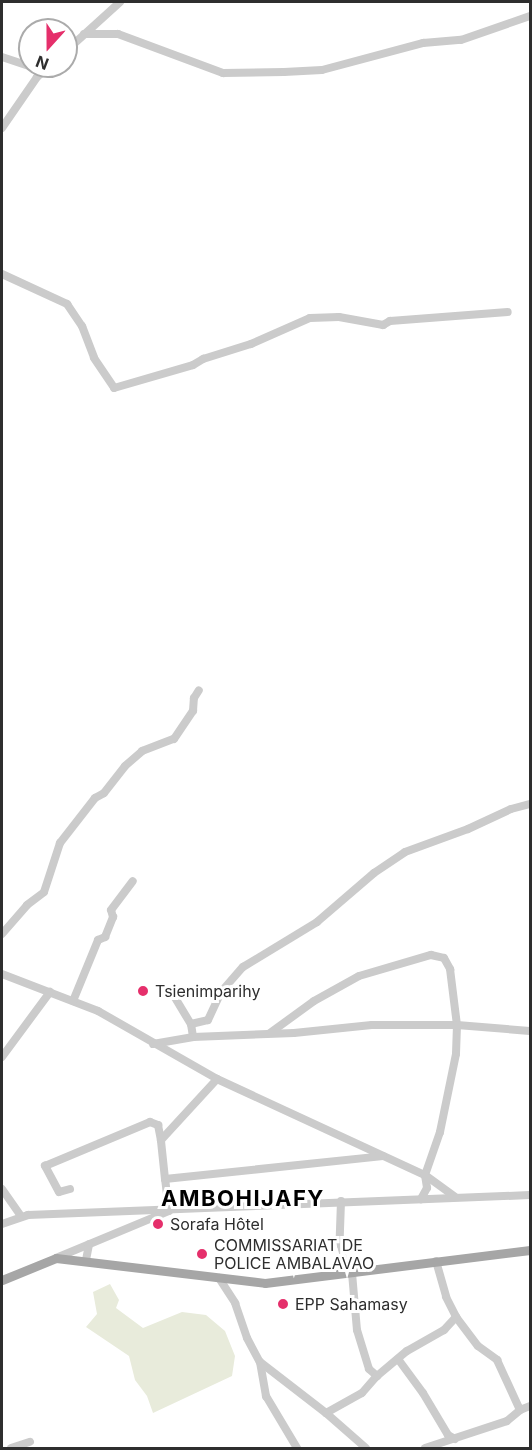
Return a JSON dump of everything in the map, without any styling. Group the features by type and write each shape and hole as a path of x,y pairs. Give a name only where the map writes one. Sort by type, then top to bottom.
{"main road":[{"path":"2,1280 56,1258 219,1278 279,1282 531,1250"}],"street":[{"path":"78,40 120,2"},
{"path":"84,34 118,34 222,73 284,72 322,70 423,43 461,40 531,16"},
{"path":"2,57 18,61"},
{"path":"2,128 40,78"},
{"path":"2,274 67,304 82,326 88,347 105,378 114,388 193,366 204,359 251,344 310,318 339,317 383,325 390,321 508,312"},
{"path":"2,934 27,905 45,892 60,843 95,798 104,793 125,766 142,751 174,739 193,711 194,698 199,690"},
{"path":"191,1024 208,1020 225,987 243,968 317,922 374,873 405,852 468,829 511,809 531,804"},
{"path":"73,1001 98,940 105,938 113,917 111,910 133,881"},
{"path":"270,1033 314,1001 359,976 431,955 444,958 450,969 457,1025 456,1054 447,1103 425,1175 427,1188 421,1198"},
{"path":"2,974 98,1011 217,1079 425,1175 454,1197"},
{"path":"164,988 174,996 191,1024 193,1037"},
{"path":"2,1057 50,992"},
{"path":"153,1044 193,1037 372,1025 457,1025 531,1030"},
{"path":"161,1140 217,1079"},
{"path":"70,1189 59,1191 45,1166 150,1122 158,1125 169,1210"},
{"path":"165,1179 315,1162 368,1160 383,1156"},
{"path":"2,1189 21,1216"},
{"path":"2,1224 21,1216 341,1201 531,1195"},
{"path":"341,1201 340,1238 357,1330 369,1369 377,1376"},
{"path":"56,1258 169,1210"},
{"path":"86,1260 89,1244"},
{"path":"436,1261 446,1297 456,1317 478,1346 496,1360 520,1410"},
{"path":"219,1278 235,1303 247,1338 260,1362 266,1396 297,1449"},
{"path":"326,1413 362,1393 377,1376 398,1359 419,1343 444,1330 456,1317"},
{"path":"398,1359 448,1435 455,1440"},
{"path":"260,1362 326,1413 366,1449"},
{"path":"425,1449 507,1421 520,1410 531,1406"},
{"path":"11,1449 30,1442"}],"green space":[{"path":"110,1284 119,1300 116,1308 143,1328 182,1312 206,1315 225,1331 235,1356 232,1376 153,1413 147,1396 135,1380 129,1356 86,1327 97,1314 93,1292"}],"place":[{"name":"Tsienimparihy","path":"143,991"},
{"name":"Sorafa Hôtel","path":"158,1224"},
{"name":"COMMISSARIAT DE POLICE AMBALAVAO","path":"202,1254"},
{"name":"EPP Sahamasy","path":"283,1304"}],"district":[{"name":"AMBOHIJAFY","path":"243,1199"}]}
